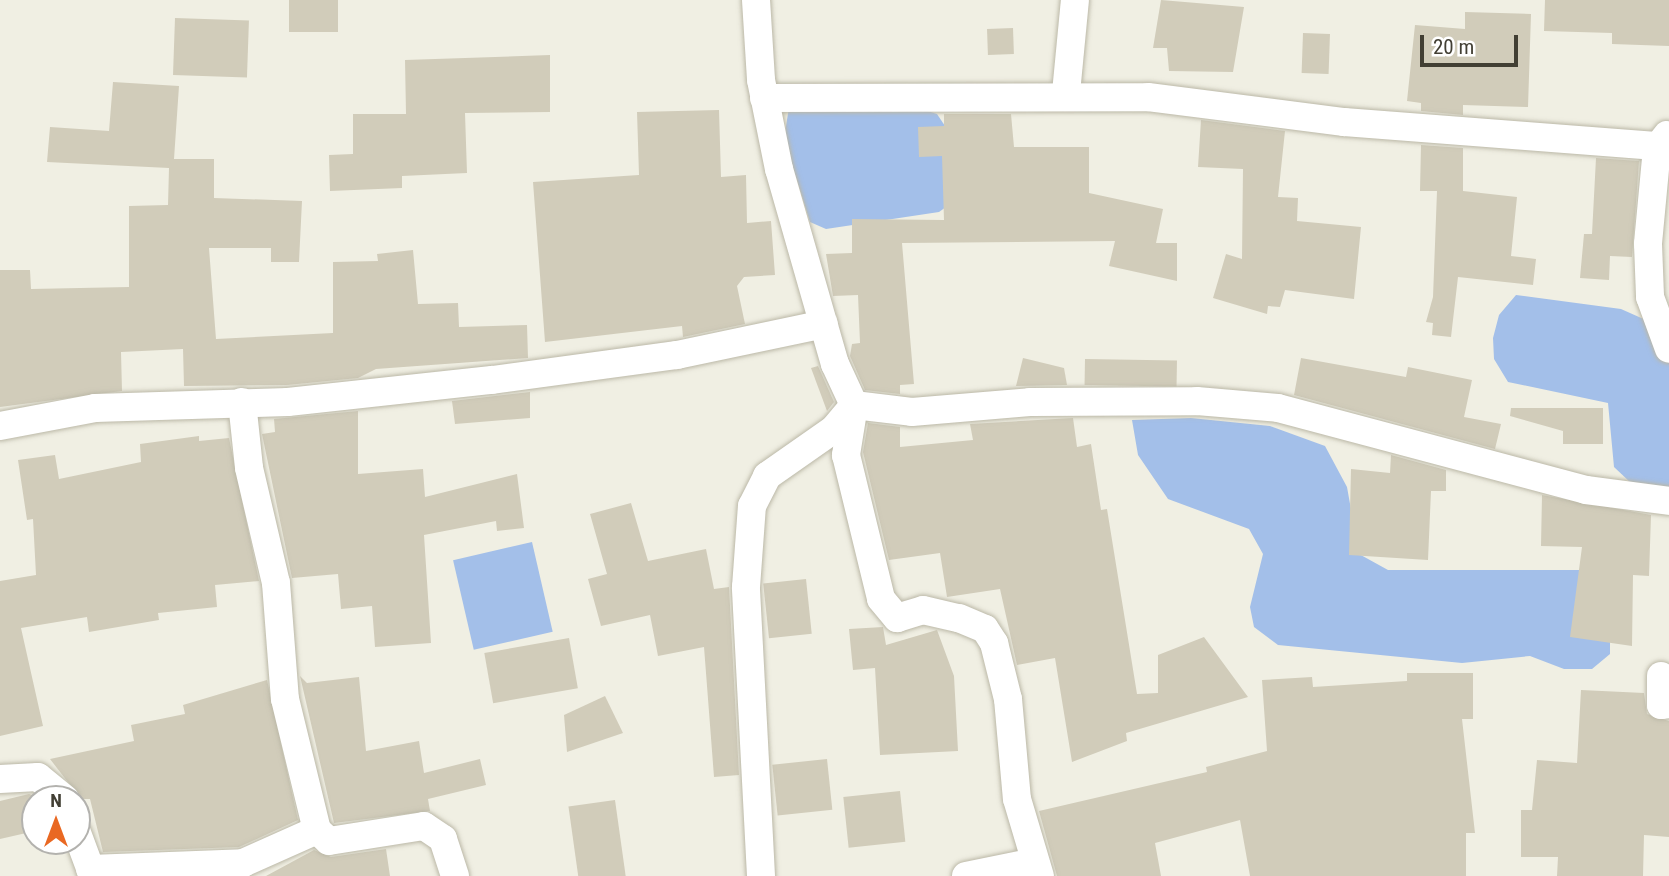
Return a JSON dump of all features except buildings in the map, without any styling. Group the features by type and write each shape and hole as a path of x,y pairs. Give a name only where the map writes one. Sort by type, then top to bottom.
{"street":[{"path":"756,0 764,98 824,324 854,405 846,455 881,599 897,618 923,610 959,618 985,629 994,643 1007,699 1017,799 1037,869 965,876"},
{"path":"1066,93 1075,0"},
{"path":"764,98 1066,93 1201,100 1344,122 1665,143 1650,298 1669,349"},
{"path":"0,426 95,408 242,402 492,380 677,355 824,324"},
{"path":"854,405 912,412 1030,402 1197,401 1278,408 1586,489 1669,501"},
{"path":"242,402 249,468 276,583 285,699 317,830 329,841 424,826 443,839 455,876"},
{"path":"761,876 746,587 752,506 767,477 834,429 854,405"},
{"path":"1661,676 1661,705 1669,704"},
{"path":"0,779 38,776 49,785"},
{"path":"85,855 91,873 243,863 317,830"}],"water":[{"path":"908,105 937,114 949,132 960,197 939,212 826,229 810,222 784,139 789,107"},
{"path":"1516,295 1621,309 1657,325 1669,349 1669,488 1632,484 1614,467 1608,403 1508,382 1494,359 1493,338 1499,315"},
{"path":"1191,418 1270,426 1325,446 1347,487 1359,554 1388,570 1588,570 1610,621 1610,654 1592,669 1564,669 1530,656 1462,663 1278,645 1254,627 1250,607 1263,554 1249,529 1168,499 1138,455 1132,420"},
{"path":"532,542 553,632 474,650 453,560"}]}
